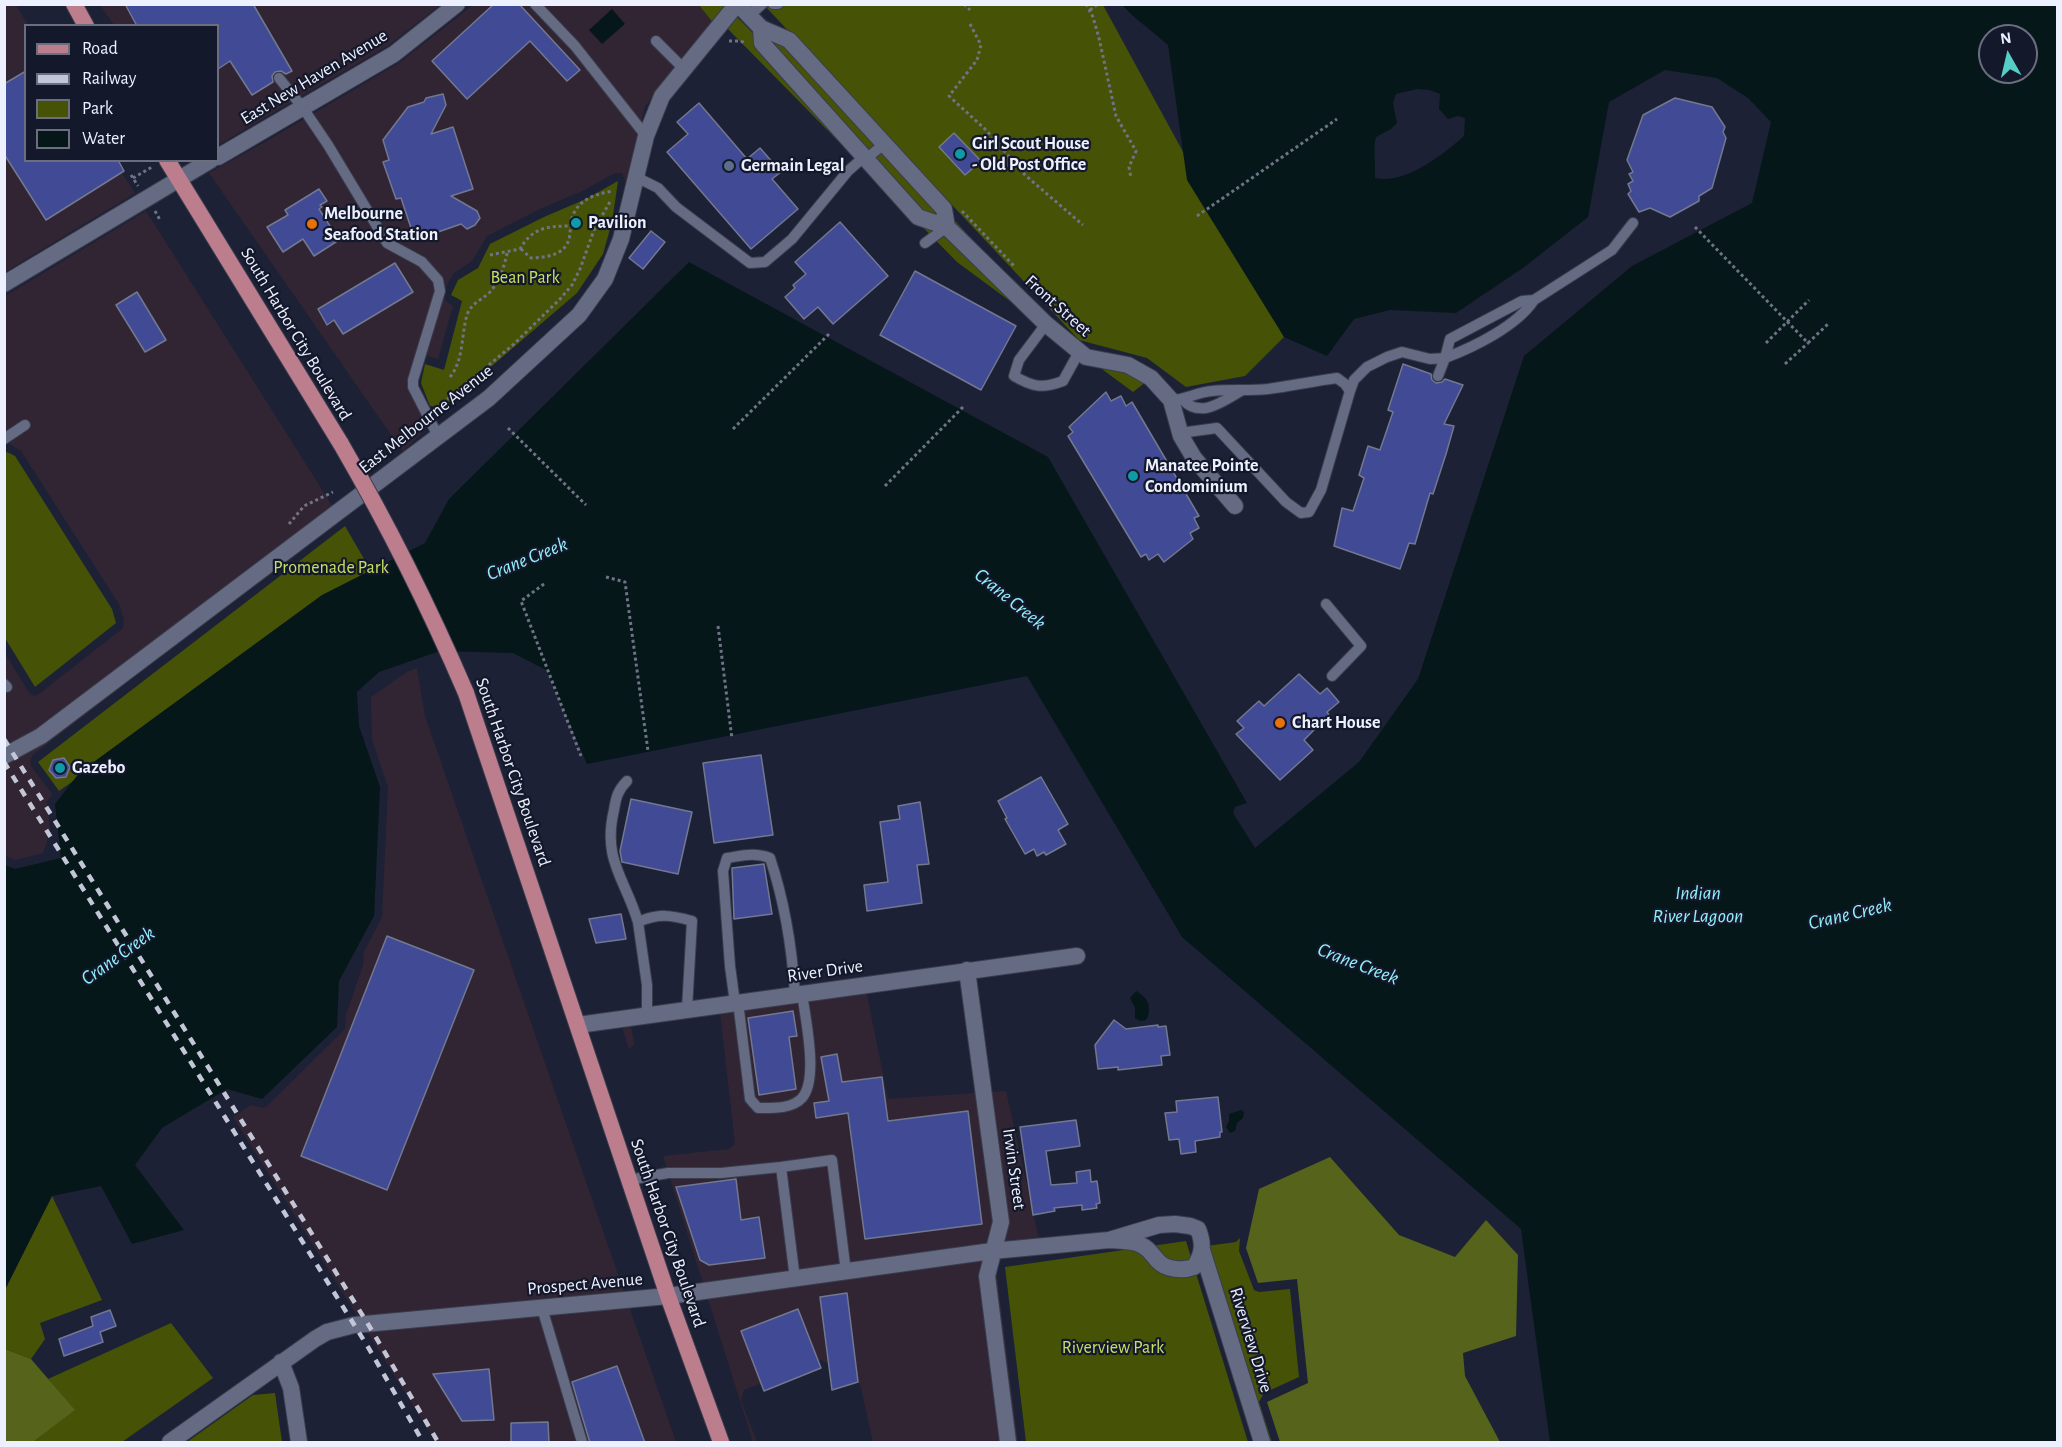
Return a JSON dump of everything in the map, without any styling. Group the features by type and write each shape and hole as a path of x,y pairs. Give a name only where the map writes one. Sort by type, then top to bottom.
{"main road":[{"path":"74,4 85,24"},
{"name":"South Harbor City Boulevard","path":"160,164 178,179 341,444 375,502 438,626 466,693 668,1296 721,1443"}],"street":[{"name":"East New Haven Avenue","path":"219,156 394,54 457,4"},
{"name":"East Melbourne Avenue","path":"4,756 50,729 489,398 579,315 605,279 621,239 646,136 662,96 741,8"},
{"name":"Front Street","path":"741,8 761,28 789,40 944,209 947,228"},
{"name":"Front Street","path":"761,28 762,43 918,217 947,228 1046,324 1086,357 1128,365 1151,378 1177,400 1180,432 1194,458 1234,506"},
{"path":"4,284 208,162"},
{"name":"River Drive","path":"578,1024 1077,956"},
{"name":"Irwin Street","path":"967,970 1001,1222 987,1276 1008,1443"},
{"name":"Prospect Avenue","path":"170,1443 321,1335 354,1325 668,1296 992,1251 1109,1240 1139,1243 1153,1253 1159,1262 1167,1267 1180,1269 1194,1267 1202,1250 1202,1239 1198,1229 1175,1224 1159,1225 1109,1240"},
{"name":"Riverview Drive","path":"1202,1250 1262,1443"},
{"path":"281,1362 291,1388 299,1443"}],"lane":[{"path":"536,4 575,46 646,136"},
{"path":"741,8 762,4"},
{"path":"656,41 684,69"},
{"path":"279,78 328,145 387,243 422,262 438,280 440,291 413,380 413,387 438,436"},
{"path":"636,177 658,188 676,207 750,263 765,262 792,239 848,171 884,144"},
{"path":"1177,400 1198,392 1269,389 1337,378 1402,352 1430,359 1445,358 1465,350 1511,323 1527,310 1534,300 1612,250 1633,223"},
{"path":"925,243 947,228"},
{"path":"1438,376 1450,339 1522,301 1534,300"},
{"path":"1046,324 1018,360 1014,376 1030,386 1049,387 1063,381 1079,352"},
{"path":"1180,432 1217,428 1286,502 1301,513 1309,512 1321,490 1354,380 1367,367"},
{"path":"1337,378 1350,391"},
{"path":"1177,400 1202,410 1241,391"},
{"path":"4,439 25,425"},
{"path":"1326,604 1361,646 1332,676"},
{"path":"627,781 618,790 611,821 610,847 617,873 638,922 647,985 647,1015"},
{"path":"762,855 770,858 782,892 799,994 810,1061 808,1089 801,1100 783,1108 759,1108 750,1099 729,954 723,871 727,858 762,855"},
{"path":"638,922 650,916 672,915 692,921 687,1009"},
{"path":"630,1180 668,1173 721,1173 832,1160 846,1272"},
{"path":"780,1167 795,1279"},
{"path":"542,1308 582,1443"}],"path":[{"path":"964,4 970,10"},
{"path":"1086,4 1094,17 1116,116 1136,151 1129,167 1131,178"},
{"path":"1090,11 1098,4"},
{"path":"970,24 981,45 977,60 949,96 986,130 1025,175 1083,225"},
{"path":"722,42 741,41 746,44"},
{"path":"1197,216 1337,119"},
{"path":"133,178 160,164"},
{"path":"400,442 536,324 572,285 594,230 611,202 616,182"},
{"path":"490,255 520,249 531,258 555,256 567,243 571,234 572,216 585,199 613,191"},
{"path":"520,249 526,240 541,228 570,226"},
{"path":"1695,227 1808,343"},
{"path":"450,377 461,352 470,308 493,287 506,266 508,250"},
{"path":"1766,343 1809,300"},
{"path":"1785,364 1829,323"},
{"path":"733,429 829,334"},
{"path":"885,486 963,407"},
{"path":"508,428 586,505"},
{"path":"289,524 304,506 338,490"},
{"path":"606,577 625,582 648,751"},
{"path":"544,584 522,601 581,756"},
{"path":"717,626 732,739"}],"shaded area":[{"path":"15,4 27,24 24,24 24,162 115,162 135,193 5,272 4,5"},
{"path":"100,5 440,5 389,45 219,144 219,24 113,24"},
{"path":"473,5 699,5 717,28 645,106 626,182 622,173 615,173 487,236 472,261 453,274 443,293 446,301 453,306 438,359 425,355 414,380 428,414 439,415 403,452 209,173 399,63"},
{"path":"146,211 340,518 33,755 30,760 31,766 52,794 47,802 50,832 43,853 16,860 5,856 4,652 30,694 35,696 123,628 124,620 119,604 21,451 8,443 5,444 5,296"},
{"path":"417,668 425,716 676,1442 436,1442 233,1117 251,1105 263,1108 267,1106 345,1029 346,1015 363,965 364,952 382,917 388,787 372,740 371,697 407,672"},
{"path":"864,980 888,1099 1006,1091 1042,1253 1002,1259 997,1265 1018,1442 873,1442 860,1384 853,1380 836,1386 827,1363 821,1360 744,1390 741,1401 757,1442 753,1442 663,1156 729,1149 735,1144 720,1012 631,1025 634,1045 629,1049 617,1011"}],"green space":[{"path":"699,5 725,5 762,42 774,28 753,5 1073,347 1155,375 1133,392 957,262 722,23 717,28"},
{"path":"764,5 1103,5 1284,337 1245,376 1186,387 1147,358 1079,340"},
{"name":"Bean Park","path":"618,181 612,222 603,254 577,293 444,407 430,406 421,383 425,364 444,370 462,301 451,295 458,280 478,268 490,244 586,199"},
{"path":"7,452 15,456 112,609 116,623 35,687 5,638 4,454"},
{"name":"Promenade Park","path":"345,526 371,571 59,791 38,762"},
{"path":"1330,1157 1399,1235 1455,1257 1486,1220 1518,1255 1516,1336 1463,1353 1465,1376 1500,1442 1280,1442 1267,1402 1308,1383 1297,1279 1258,1283 1246,1248 1259,1189"},
{"path":"52,1196 102,1300 40,1323 45,1339 31,1359 5,1349 4,1290"},
{"path":"1240,1238 1239,1251 1254,1290 1259,1292 1290,1289 1299,1377 1264,1393 1259,1402 1272,1442 1263,1442 1199,1247 1236,1242"},
{"name":"Riverview Park","path":"1186,1241 1248,1442 1026,1442 1005,1267"},
{"path":"171,1323 213,1378 122,1442 33,1442 74,1410 48,1379"},
{"path":"5,1349 31,1359 75,1410 33,1442 5,1442"},
{"path":"275,1393 282,1442 187,1442 253,1395"}],"water":[{"name":"Indian River Lagoon","path":"1122,5 2057,5 2057,1442 1550,1442 1521,1229 1182,937 1027,676 587,764 546,670 513,653 440,651 379,672 357,692 359,726 380,787 374,916 339,981 337,1027 262,1099 227,1089 162,1128 135,1165 184,1230 132,1244 101,1186 52,1196 5,1290 5,865 15,869 61,858 55,804 80,772 322,595 425,543 449,499 689,262 1048,457 1247,803 1235,807 1233,813 1255,848 1359,762 1418,679 1524,356 1632,266 1752,203 1771,122 1748,98 1717,78 1665,70 1609,102 1588,217 1523,268 1456,313 1390,310 1354,319 1327,356 1284,337 1187,180 1168,45","holes":["1417,89 1440,94 1439,109 1448,119 1458,116 1465,118 1464,136 1445,152 1410,173 1386,179 1375,178 1376,137 1397,123 1393,103 1396,94"]},
{"path":"612,9 625,24 602,44 589,30"},
{"path":"1136,991 1144,996 1148,1003 1149,1011 1146,1020 1140,1021 1135,1018 1135,1008 1130,998"},
{"path":"1241,1110 1244,1112 1243,1118 1237,1123 1235,1131 1230,1133 1226,1127 1229,1114"}],"building":[{"path":"125,4 253,4 292,71 286,74 281,71 275,72 272,76 273,82 252,95 230,61 219,68 219,24 136,24"},
{"path":"494,4 519,4 580,70 567,81 530,41 467,99 432,61"},
{"path":"24,72 24,162 119,162 124,171 46,220 4,154 4,84"},
{"path":"443,94 446,105 431,134 453,127 473,189 451,196 477,211 480,218 475,225 467,229 461,224 415,240 401,198 396,199 383,162 389,160 383,140 408,107 424,102 426,98"},
{"path":"1675,98 1712,107 1725,127 1723,132 1726,138 1712,188 1699,196 1699,201 1670,217 1650,208 1639,212 1628,194 1631,191 1628,184 1633,181 1629,174 1633,172 1627,160 1643,115"},
{"path":"699,103 747,159 760,148 781,172 772,179 798,209 751,249 667,152 688,134 677,122"},
{"name":"Girl Scout House - Old Post Office","path":"954,133 981,161 965,175 939,147"},
{"path":"319,189 327,201 320,205 322,207 319,209 339,240 314,256 303,239 283,252 267,227 288,215 285,210"},
{"path":"840,222 888,276 833,324 818,307 804,319 785,297 795,288 793,285 806,274 795,262"},
{"path":"651,231 665,242 643,269 629,258"},
{"path":"395,263 413,292 343,334 334,320 327,325 318,309"},
{"path":"915,271 1016,326 981,390 880,335"},
{"path":"137,292 166,340 145,352 116,305"},
{"path":"1403,364 1431,374 1432,380 1436,383 1445,379 1463,385 1444,424 1454,426 1433,494 1430,493 1415,544 1409,543 1400,569 1334,546 1342,508 1353,511 1364,478 1359,475 1368,446 1380,450 1393,412 1388,410"},
{"name":"Manatee Pointe Condominium","path":"1106,392 1111,401 1121,396 1126,406 1132,402 1199,516 1194,518 1199,528 1190,533 1193,539 1164,562 1158,554 1149,560 1146,554 1141,557 1068,436 1073,432 1069,427"},
{"name":"Chart House","path":"1299,674 1320,694 1327,688 1339,702 1327,712 1329,715 1304,740 1313,750 1280,780 1236,734 1244,728 1237,721 1259,701 1264,706"},
{"path":"761,755 773,835 714,843 703,763"},
{"name":"Gazebo","path":"64,758 70,767 66,777 56,778 49,770 53,760"},
{"path":"1041,777 1068,824 1058,830 1066,844 1046,855 1044,852 1037,856 1034,849 1025,854 1005,819 1007,818 998,801"},
{"path":"631,799 692,812 678,874 622,862 620,851"},
{"path":"920,802 929,864 917,865 922,903 867,911 864,885 888,882 880,822 900,819 898,806"},
{"path":"764,864 772,914 734,919 732,868"},
{"path":"621,914 626,939 596,943 589,919"},
{"path":"387,936 474,970 387,1190 301,1156"},
{"path":"793,1011 797,1036 789,1037 796,1089 759,1095 748,1018"},
{"path":"1114,1020 1126,1029 1166,1026 1170,1055 1161,1056 1162,1065 1118,1070 1118,1067 1098,1069 1095,1045"},
{"path":"837,1054 842,1082 882,1077 888,1121 968,1111 982,1224 865,1239 848,1113 816,1118 814,1103 829,1101 821,1057"},
{"path":"1218,1097 1222,1132 1220,1132 1220,1137 1195,1141 1196,1152 1181,1154 1179,1139 1169,1140 1165,1113 1177,1112 1176,1101"},
{"path":"1076,1120 1080,1146 1046,1151 1051,1185 1077,1183 1076,1172 1090,1170 1091,1182 1097,1181 1100,1203 1096,1204 1097,1208 1082,1210 1082,1205 1054,1208 1055,1211 1033,1215 1020,1127"},
{"path":"736,1179 741,1220 759,1217 765,1258 709,1265 700,1260 676,1187"},
{"path":"847,1293 858,1382 832,1390 820,1297"},
{"path":"798,1309 821,1368 764,1391 741,1331"},
{"path":"110,1310 116,1326 100,1332 103,1342 64,1356 59,1339 93,1326 91,1317"},
{"path":"617,1366 645,1443 590,1443 572,1382"},
{"path":"489,1369 494,1420 462,1421 433,1374"},
{"path":"548,1422 549,1443 511,1443 511,1423"}],"railway":[{"path":"4,739 368,1324 438,1442"},
{"path":"4,762 368,1347 423,1442"}],"place":[{"name":"Girl Scout House - Old Post Office","path":"960,154"},
{"name":"Germain Legal","path":"729,166"},
{"name":"Pavilion","path":"576,223"},
{"name":"Melbourne Seafood Station","path":"312,224"},
{"name":"Manatee Pointe Condominium","path":"1133,476"},
{"name":"Chart House","path":"1280,723"},
{"name":"Gazebo","path":"60,768"}],"water label":[{"name":"Crane Creek","path":"527,559"},
{"name":"Crane Creek","path":"1010,599"},
{"name":"Crane Creek","path":"1850,914"},
{"name":"Crane Creek","path":"118,956"},
{"name":"Crane Creek","path":"1358,964"}]}
